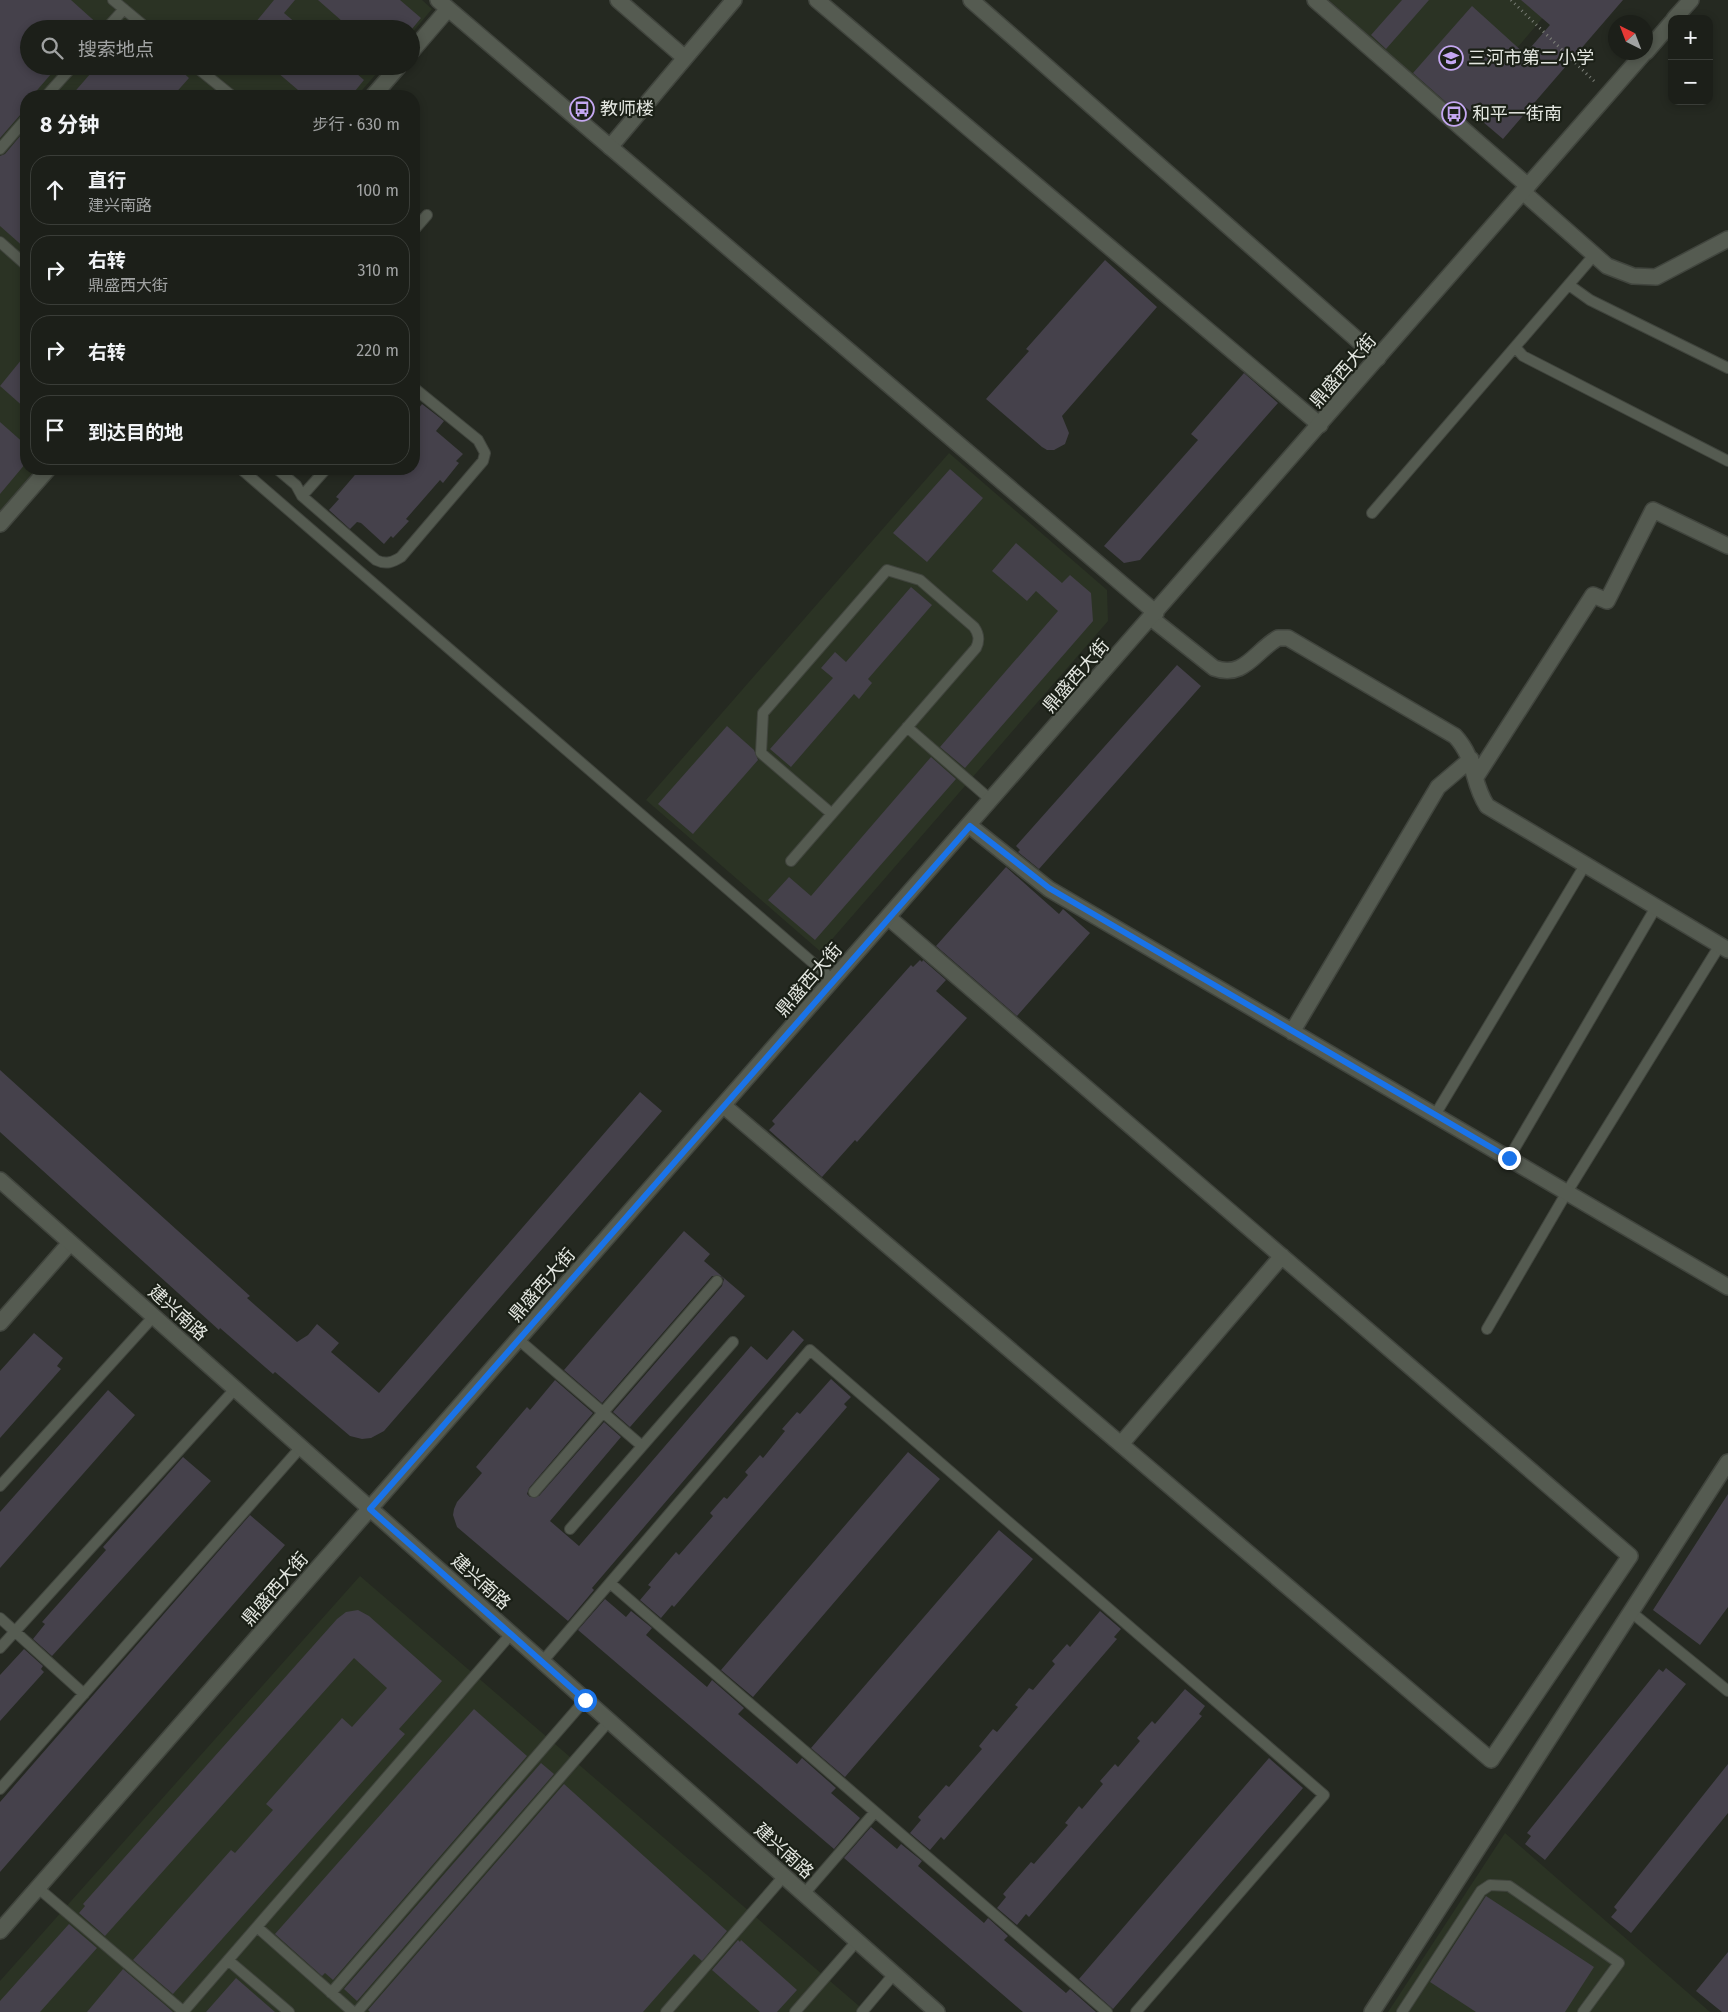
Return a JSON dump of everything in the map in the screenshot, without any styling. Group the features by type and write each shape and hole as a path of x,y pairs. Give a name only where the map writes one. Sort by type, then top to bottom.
{"street":[{"path":"618,0 685,58"},
{"path":"610,147 734,0"},
{"path":"817,0 1320,425"},
{"path":"971,0 1378,358"},
{"path":"1315,0 1526,189 1607,266 1623,274 1656,277 1728,239"},
{"path":"1678,15 1691,0"},
{"path":"420,39 443,5 1214,668 1226,672 1239,670 1278,638 1288,638 1455,736 1464,745 1471,759 1480,796 1486,806 1724,947"},
{"name":"鼎盛西大街","path":"1653,43 1668,26"},
{"name":"鼎盛西大街","path":"0,1931 992,801 1638,60"},
{"path":"378,90 391,75"},
{"path":"0,524 43,475"},
{"path":"1476,777 1592,595 1607,601 1653,510 1728,546"},
{"path":"1292,1032 1438,787 1471,759"},
{"path":"970,826 1049,888 1728,1287"},
{"path":"724,1106 1491,1760 1630,1556 889,918"},
{"name":"建兴南路","path":"0,1180 937,2012"},
{"path":"0,1323 70,1243"},
{"path":"1121,1444 1282,1256"},
{"path":"1372,2012 1728,1462"}],"lane":[{"path":"113,0 137,20"},
{"path":"114,20 124,9"},
{"path":"51,90 65,75"},
{"path":"206,75 225,90"},
{"path":"0,149 20,126"},
{"path":"420,223 427,215"},
{"path":"0,242 20,260"},
{"path":"1372,513 1595,254"},
{"path":"1569,285 1590,300 1728,368"},
{"path":"1515,347 1523,356 1728,461"},
{"path":"285,475 296,485 302,496 376,560 382,563 394,562 402,557 483,461 484,453 478,440 420,393"},
{"path":"248,475 834,981"},
{"path":"302,496 321,475"},
{"path":"791,861 832,814 907,727 976,648 979,637 974,627 920,580 887,570 763,713 761,753 832,814"},
{"path":"907,727 992,801"},
{"path":"1435,1115 1585,865"},
{"path":"1509,1158 1656,907"},
{"path":"1487,1329 1568,1192 1724,947"},
{"path":"534,1492 717,1281"},
{"path":"0,1486 154,1316"},
{"path":"519,1340 642,1446"},
{"path":"570,1529 733,1342"},
{"path":"542,1662 810,1350 1324,1795 1136,2012"},
{"path":"0,1648 235,1388"},
{"path":"0,1790 301,1447"},
{"path":"610,1583 1107,2012"},
{"path":"1631,1612 1728,1691"},
{"path":"0,1618 84,1694"},
{"path":"38,1888 184,2012 511,1634"},
{"path":"331,1993 585,1700"},
{"path":"357,2012 609,1721"},
{"path":"804,1894 875,1812"},
{"path":"666,2012 784,1876"},
{"path":"1402,2012 1481,1891 1490,1886 1509,1886 1620,1963 1583,2012"},
{"path":"257,1927 353,2012"},
{"path":"795,2012 857,1941"},
{"path":"228,1960 289,2012"},
{"path":"862,2012 894,1974"}],"path":[{"path":"1511,0 1608,95"}],"shaded area":[{"path":"0,0 422,0 432,9 420,23 420,20 20,20 20,75 375,75 362,90 20,90 20,475 31,475 0,511"},
{"name":"三河市第二小学","path":"1329,0 1558,0 1459,116"},
{"path":"949,453 1107,590 1108,621 821,952 646,800"},
{"path":"360,1576 866,2012 0,2012 0,1981"},
{"path":"1505,1833 1710,2012 1388,2012"}],"building":[{"path":"0,0 71,0 93,20 20,20 20,75 50,75 37,90 20,90 20,115 0,138"},
{"path":"274,0 295,0 284,13 292,20 257,20"},
{"path":"318,0 400,0 421,18 419,20 341,20"},
{"path":"1402,0 1429,0 1386,49 1371,35"},
{"path":"1521,0 1623,0 1608,15 1608,17 1503,139 1462,104 1456,111 1413,73 1472,6 1525,54 1550,25"},
{"path":"89,75 186,75 189,78 178,90 76,90"},
{"path":"280,75 358,75 364,80 356,90 298,90"},
{"path":"20,136 20,244 0,226 0,156 5,154"},
{"path":"1105,260 1157,307 1062,416 1069,433 1065,444 1054,450 1047,450 986,399 1029,351 1026,349"},
{"path":"20,361 20,404 0,386"},
{"path":"1244,373 1278,403 1140,560 1124,563 1104,546 1198,440 1191,434"},
{"path":"422,404 444,421 436,431 463,454 456,461 459,463 443,483 440,480 406,519 409,521 393,538 391,536 384,544 361,523 357,522 350,529 329,510 339,499 336,497 355,475 420,475 420,406"},
{"path":"0,422 20,440 20,470 0,494"},
{"path":"950,469 983,498 927,562 893,533"},
{"path":"1016,543 1062,583 1070,575 1091,593 1093,621 965,768 940,747 1058,611 1036,591 1027,601 992,571"},
{"path":"911,587 932,605 868,679 872,683 859,699 854,694 791,767 770,749 833,678 821,668 835,652 846,662"},
{"path":"1177,665 1201,686 1039,869 1018,852 1020,850 1016,846"},
{"path":"727,726 754,750 758,760 693,834 658,804"},
{"path":"931,757 956,779 815,940 768,900 789,877 811,896"},
{"path":"1006,867 1059,914 1063,909 1090,933 1017,1016 936,946"},
{"path":"920,960 922,962 923,960 946,980 936,991 967,1018 857,1142 855,1140 822,1177 769,1130 775,1124 772,1121 911,965 913,967"},
{"path":"0,1070 250,1296 247,1298 297,1342 308,1335 317,1324 339,1343 331,1352 379,1393 640,1092 662,1111 384,1431 371,1438 362,1439 350,1436 275,1372 273,1374 220,1328 219,1330 0,1132"},
{"path":"684,1231 710,1254 704,1261 745,1296 630,1427 613,1412 722,1286 724,1279 721,1276 712,1276 602,1403 564,1370"},
{"path":"793,1330 804,1340 592,1588 594,1590 568,1621 457,1527 453,1515 454,1509 457,1502 482,1473 476,1467 527,1407 530,1410 555,1380 593,1413 529,1488 527,1494 530,1497 539,1496 604,1422 621,1437 550,1521 579,1546 751,1346 767,1360"},
{"path":"34,1333 63,1358 57,1366 61,1369 0,1438 0,1371"},
{"path":"831,1379 851,1397 844,1404 847,1407 674,1607 672,1605 661,1618 640,1600 651,1587 648,1585 676,1552 679,1555 713,1516 710,1513 724,1497 727,1499 748,1475 745,1472 760,1455 763,1458 785,1431 782,1429 797,1412 800,1414"},
{"path":"108,1390 135,1415 0,1568 0,1512"},
{"path":"908,1452 940,1479 753,1697 721,1670"},
{"path":"183,1457 211,1481 52,1656 33,1639 45,1624 42,1622 106,1550 103,1547"},
{"path":"1728,1494 1728,1607 1700,1645 1653,1610"},
{"path":"250,1515 285,1545 0,1872 0,1802"},
{"path":"999,1530 1033,1559 845,1777 811,1748"},
{"path":"605,1599 626,1617 631,1611 652,1628 646,1635 707,1687 712,1680 744,1708 738,1714 797,1764 802,1758 836,1788 831,1793 860,1818 834,1849 578,1630"},
{"path":"358,1610 369,1616 442,1681 399,1729 405,1734 173,1994 133,1960 231,1850 235,1853 273,1810 266,1804 342,1718 352,1727 387,1688 354,1658 105,1936 79,1913 85,1906 83,1904 337,1619 346,1612"},
{"path":"1100,1611 1121,1629 1114,1637 1117,1639 944,1840 941,1837 930,1850 910,1833 921,1820 918,1817 946,1785 949,1787 982,1749 979,1746 993,1729 997,1732 1018,1707 1015,1705 1029,1688 1033,1690 1055,1664 1052,1661 1067,1644 1070,1647"},
{"path":"24,1649 43,1666 41,1669 44,1672 0,1721 0,1675"},
{"path":"1666,1668 1686,1684 1545,1860 1525,1844 1531,1836 1527,1833 1659,1669 1663,1672"},
{"path":"1185,1689 1205,1706 1199,1714 1202,1716 1029,1917 1026,1914 1017,1925 997,1908 1006,1897 1003,1894 1031,1862 1034,1864 1068,1825 1065,1823 1079,1806 1082,1809 1103,1784 1100,1781 1115,1764 1118,1767 1140,1741 1137,1738 1152,1721 1155,1724"},
{"path":"474,1709 527,1756 333,1980 325,1973 322,1976 275,1934"},
{"path":"1269,1758 1303,1788 1113,2009 1079,1979"},
{"path":"541,1763 554,1774 357,2001 344,1989"},
{"path":"1728,1764 1728,1813 1631,1933 1611,1917 1617,1910 1614,1907"},
{"path":"564,1784 727,1931 702,1961 694,1954 643,2012 370,2012 368,2010"},
{"path":"871,1827 897,1849 901,1844 922,1861 918,1866 984,1923 988,1918 1008,1936 1004,1940 1066,1993 1070,1989 1096,2012 1023,2012 844,1858"},
{"path":"1486,1896 1594,1967 1565,2012 1476,2012 1430,1982"},
{"path":"69,1924 97,1948 40,2012 0,2012 0,2001"},
{"path":"738,1940 740,1942 741,1940 797,1990 777,2012 760,2012 712,1970"},
{"path":"1728,1952 1728,2012 1722,2012 1696,1991"},
{"path":"123,1969 164,2004 173,2012 87,2012"},
{"path":"236,1978 275,2012 206,2012"}],"place":[{"name":"三河市第二小学","path":"1451,58"},
{"name":"教师楼","path":"582,109"},
{"name":"和平一街南","path":"1454,114"}],"route":[{"path":"585,1700 370,1509 970,826 1049,888 1509,1158"}]}
